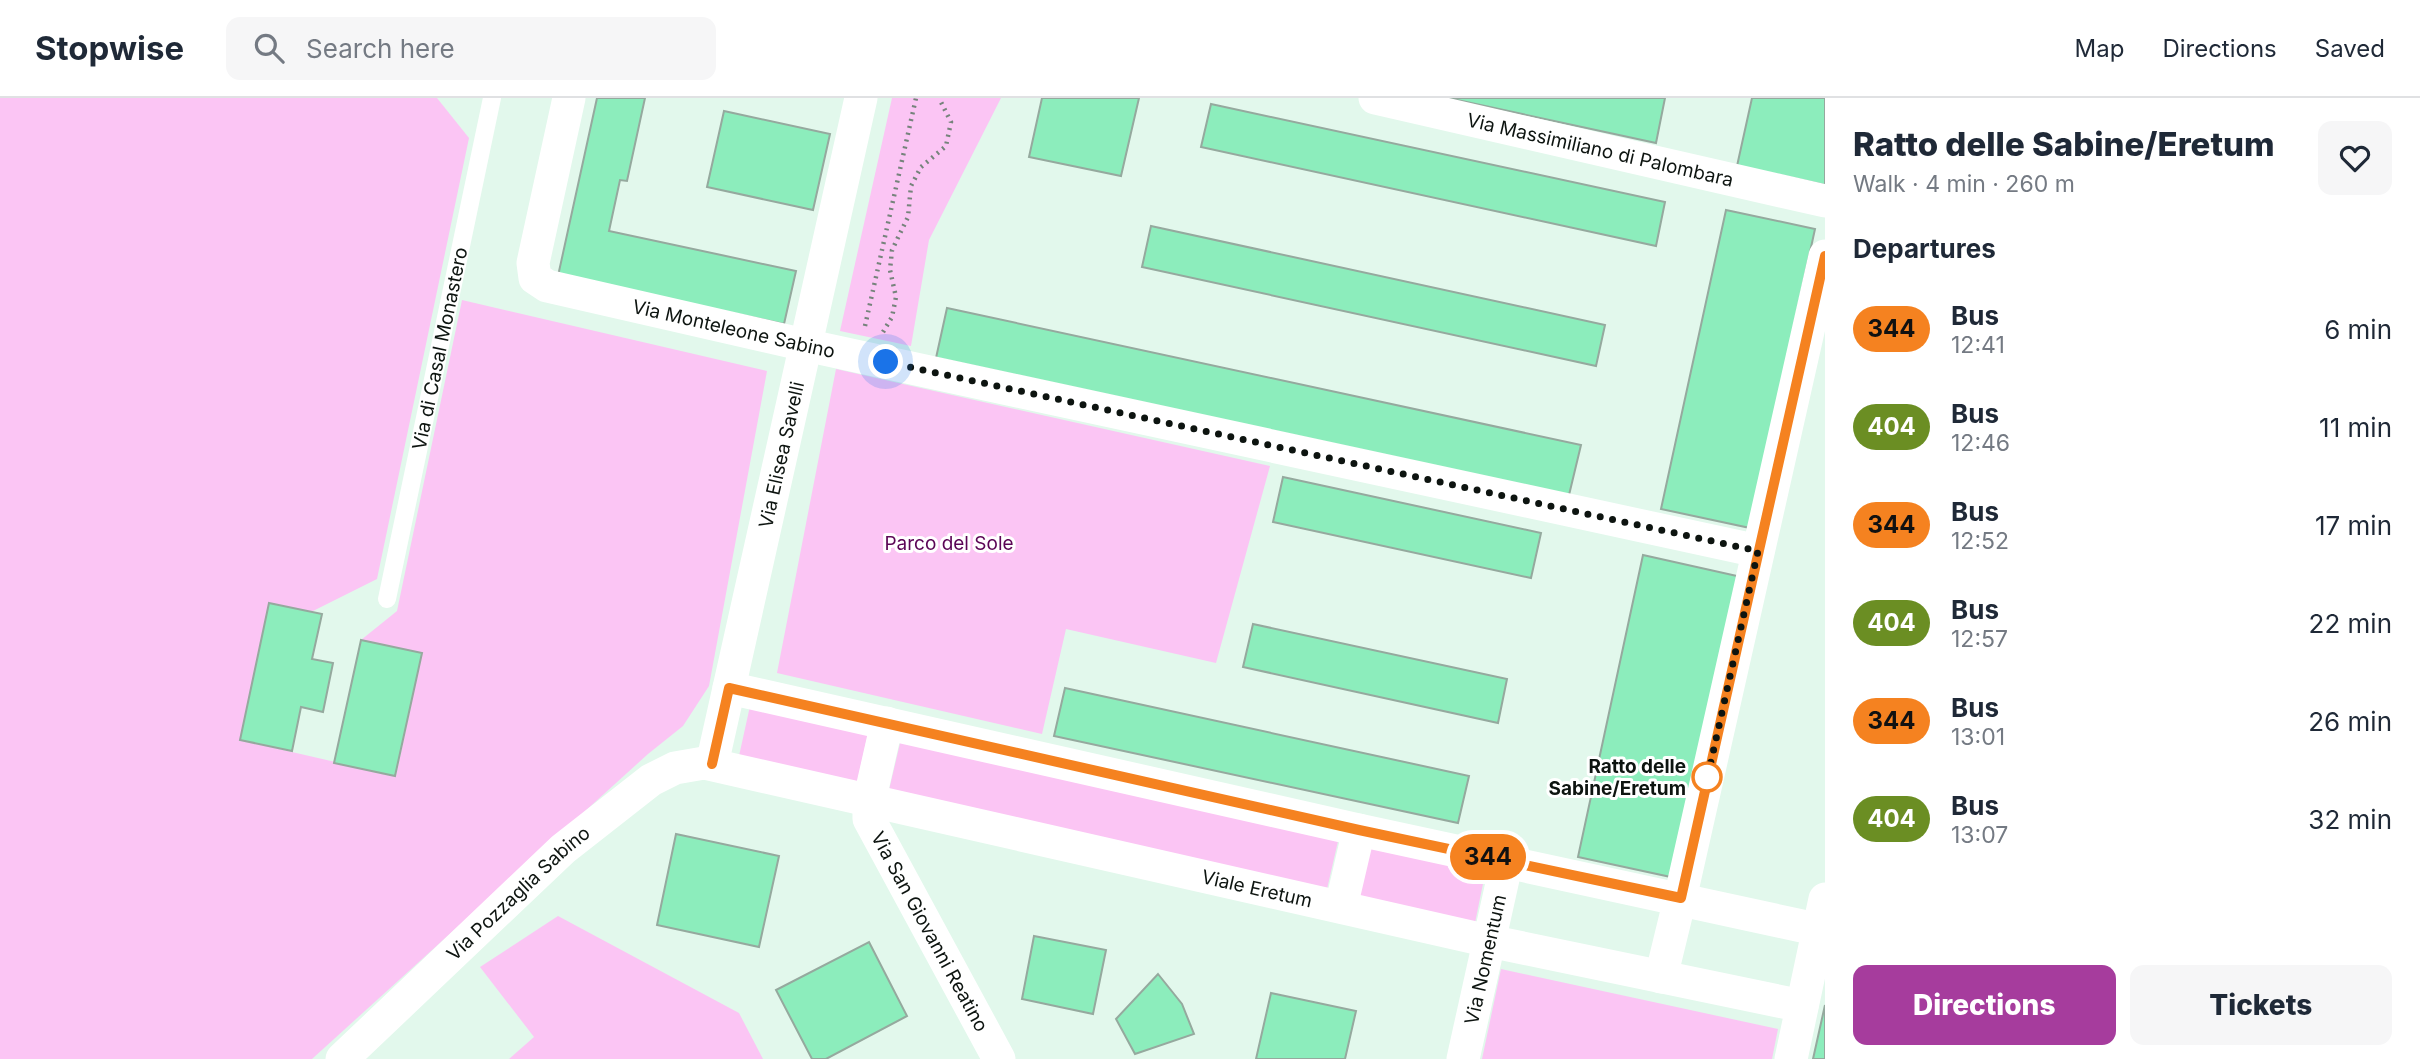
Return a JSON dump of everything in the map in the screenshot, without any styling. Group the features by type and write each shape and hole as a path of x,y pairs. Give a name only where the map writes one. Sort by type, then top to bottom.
{"street":[{"name":"Via Monteleone Sabino","path":"569,98 533,263 535,278 547,286 805,345 1758,551"},
{"name":"Via Elisea Savelli","path":"712,764 861,98"},
{"name":"Via Massimiliano di Palombara","path":"1375,98 1825,201"},
{"path":"1661,976 1681,898 1825,256"},
{"path":"729,688 1507,862 1681,898 1823,920 1791,1059"},
{"path":"869,802 887,723"},
{"name":"Viale Eretum","path":"712,764 869,802 1489,941 1802,1006"},
{"name":"Via Pozzaglia Sabino","path":"342,1059 563,849 640,789 665,773 685,766 712,764"},
{"name":"Via San Giovanni Reatino","path":"869,802 869,818 999,1059"},
{"path":"1341,907 1359,830"},
{"name":"Via Nomentum","path":"1463,1059 1507,862"}],"lane":[{"name":"Via di Casal Monastero","path":"387,599 492,98"}],"path":[{"path":"859,356 916,98"},
{"path":"859,356 878,339 892,317 896,298 890,270 892,250 908,218 911,186 921,167 946,146 951,122 939,98"}],"green space":[{"path":"0,98 437,98 469,138 377,579 311,612 269,603 240,740 396,776 422,653 361,640 397,611 462,300 767,371 709,686 683,726 648,754 312,1059 0,1059"},
{"path":"892,98 1001,98 929,240 911,346 840,331"},
{"name":"Parco del Sole","path":"836,369 1270,466 1216,663 1066,629 1042,734 777,673"},
{"path":"750,706 868,733 857,783 739,756"},
{"path":"901,739 1339,837 1327,889 889,790"},
{"path":"1370,844 1486,869 1475,923 1356,897"},
{"path":"558,916 739,1013 763,1059 509,1059 534,1037 480,967"},
{"path":"1501,969 1778,1029 1772,1059 1482,1059"}],"building":[{"path":"597,98 645,98 627,181 620,180 609,231 796,271 784,324 558,276"},
{"path":"1042,98 1139,98 1121,176 1029,157"},
{"path":"1448,98 1665,98 1656,143"},
{"path":"1752,98 1825,98 1825,185 1737,166"},
{"path":"1211,104 1665,202 1656,246 1201,147"},
{"path":"724,111 830,134 813,210 707,187"},
{"path":"1726,210 1815,229 1750,528 1661,509"},
{"path":"1151,226 1605,325 1596,366 1142,267"},
{"path":"947,308 1581,445 1569,495 936,358"},
{"path":"1283,477 1541,533 1531,578 1273,522"},
{"path":"1643,555 1746,578 1680,879 1578,857"},
{"path":"269,603 322,614 312,659 333,663 323,712 301,707 292,751 240,740"},
{"path":"1253,624 1507,679 1498,723 1243,667"},
{"path":"361,640 422,653 395,776 334,763"},
{"path":"1065,688 1469,776 1458,823 1054,736"},
{"path":"676,834 779,856 759,947 657,925"},
{"path":"1034,936 1106,950 1093,1014 1022,999"},
{"path":"869,942 907,1016 826,1059 812,1059 776,990"},
{"path":"1158,974 1182,1004 1194,1034 1135,1054 1116,1019"},
{"path":"1271,993 1356,1011 1345,1059 1256,1059"},
{"path":"1825,1005 1825,1059 1813,1059"}],"bus line":[{"name":"344","path":"712,764 729,688 1359,830 1681,898 1825,256"}],"place":[{"name":"Ratto delle Sabine/Eretum","path":"1707,777"}],"route":[{"path":"886,362 1758,551 1706,784 1707,777"}]}
